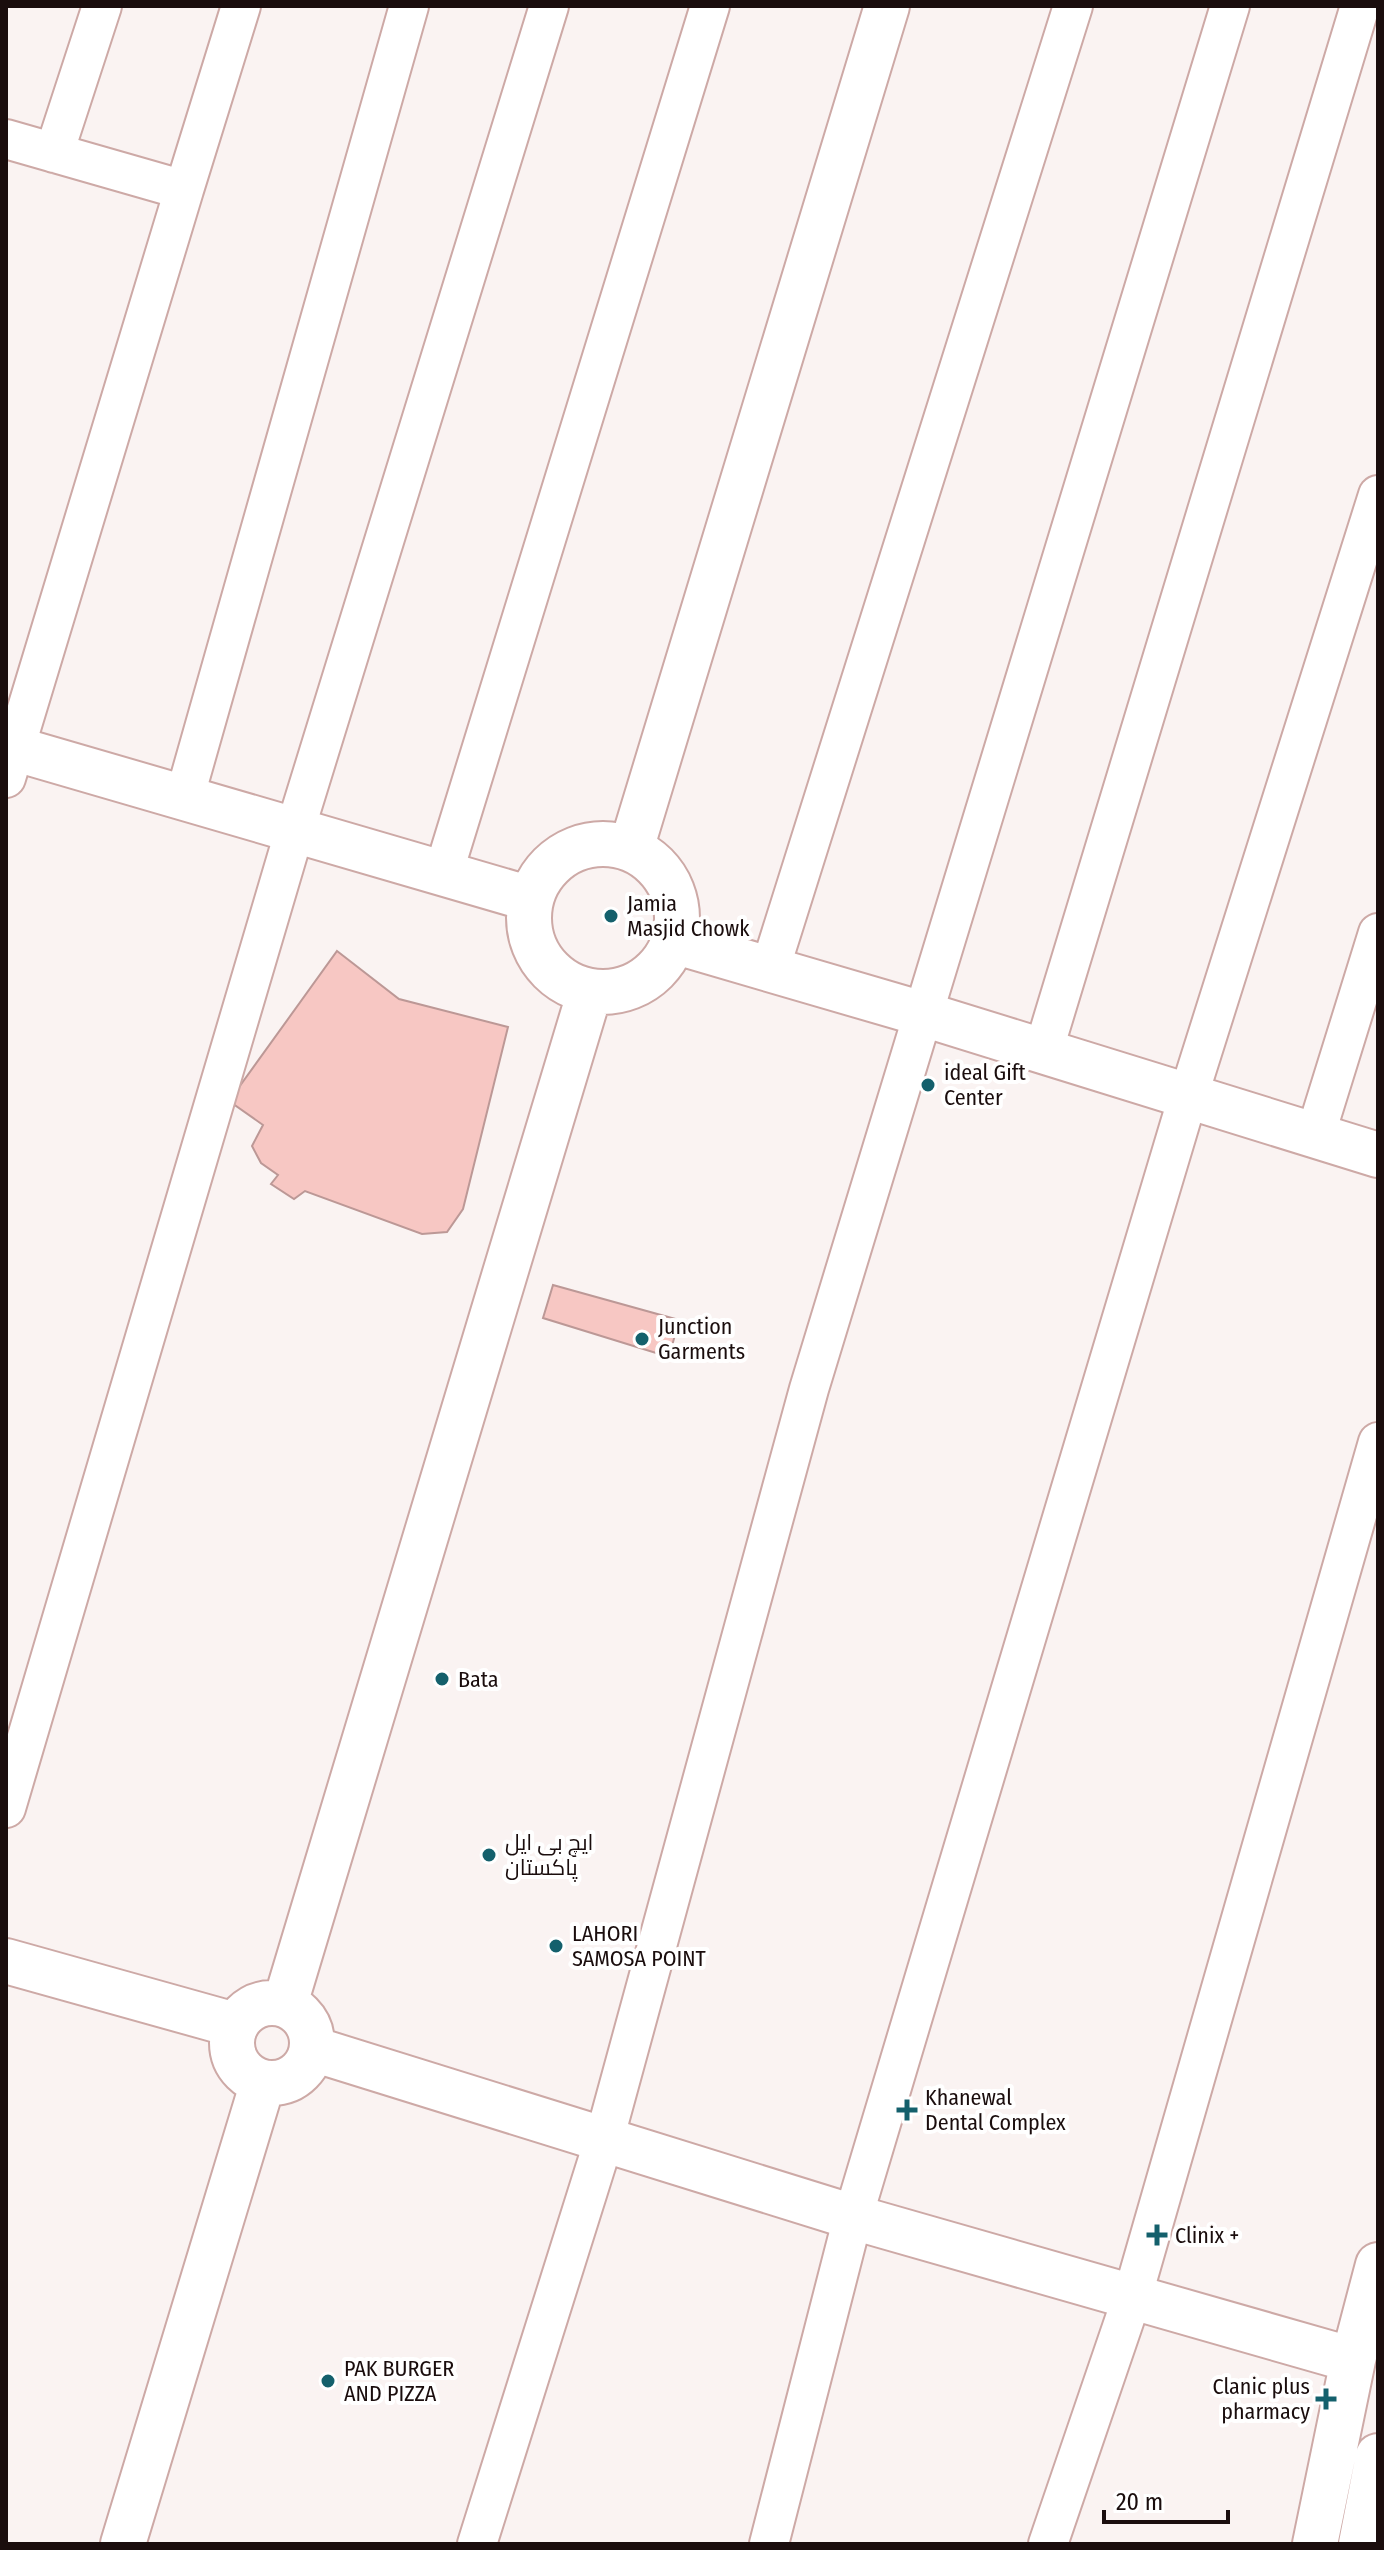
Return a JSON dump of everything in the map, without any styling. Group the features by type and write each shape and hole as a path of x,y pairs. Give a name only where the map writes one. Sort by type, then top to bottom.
{"street":[{"path":"54,153 102,6"},
{"path":"241,6 9,757 184,799 531,899"},
{"path":"184,799 409,6"},
{"path":"6,1808 294,833 549,6"},
{"path":"443,874 710,6"},
{"path":"631,849 887,6"},
{"path":"770,969 1073,6"},
{"path":"477,2544 604,2140 809,1389 1230,6"},
{"path":"1043,1052 1360,6"},
{"path":"6,139 184,190"},
{"path":"769,2544 853,2217 1188,1097 1378,495"},
{"path":"607,843 631,849 653,862 669,882 677,905 673,941 656,970 637,985 614,991 590,991 568,982 549,968 536,948 529,925 531,899 542,876 559,858 607,843"},
{"path":"1315,1136 1378,933"},
{"path":"673,941 923,1014 1378,1155"},
{"path":"285,2004 590,991"},
{"path":"1048,2544 1132,2298 1378,1442"},
{"path":"6,1961 235,2025"},
{"path":"262,2003 285,2004 304,2017 310,2027 313,2049 301,2073 276,2083 263,2082 252,2078 236,2061 232,2037 235,2025 251,2008 262,2003"},
{"path":"313,2049 853,2217 1353,2360"},
{"path":"123,2544 263,2082"},
{"path":"1315,2544 1353,2360 1378,2265"},
{"path":"1361,2544 1378,2456"}],"building":[{"path":"337,951 399,999 508,1027 463,1209 447,1232 422,1234 305,1191 294,1199 271,1184 278,1175 261,1163 252,1146 263,1125 229,1101"},
{"name":"Junction Garments","path":"553,1285 679,1320 669,1357 543,1318"}],"place":[{"name":"Jamia Masjid Chowk","path":"611,916"},
{"name":"ideal Gift Center","path":"928,1085"},
{"name":"Junction Garments","path":"642,1339"},
{"name":"Bata","path":"442,1679"},
{"name":"ایچ بی ایل پاکستان","path":"489,1855"},
{"name":"LAHORI SAMOSA POINT","path":"556,1946"},
{"name":"Khanewal Dental Complex","path":"907,2110"},
{"name":"Clinix +","path":"1157,2235"},
{"name":"PAK BURGER AND PIZZA","path":"328,2381"},
{"name":"Clanic plus pharmacy","path":"1326,2399"}]}
